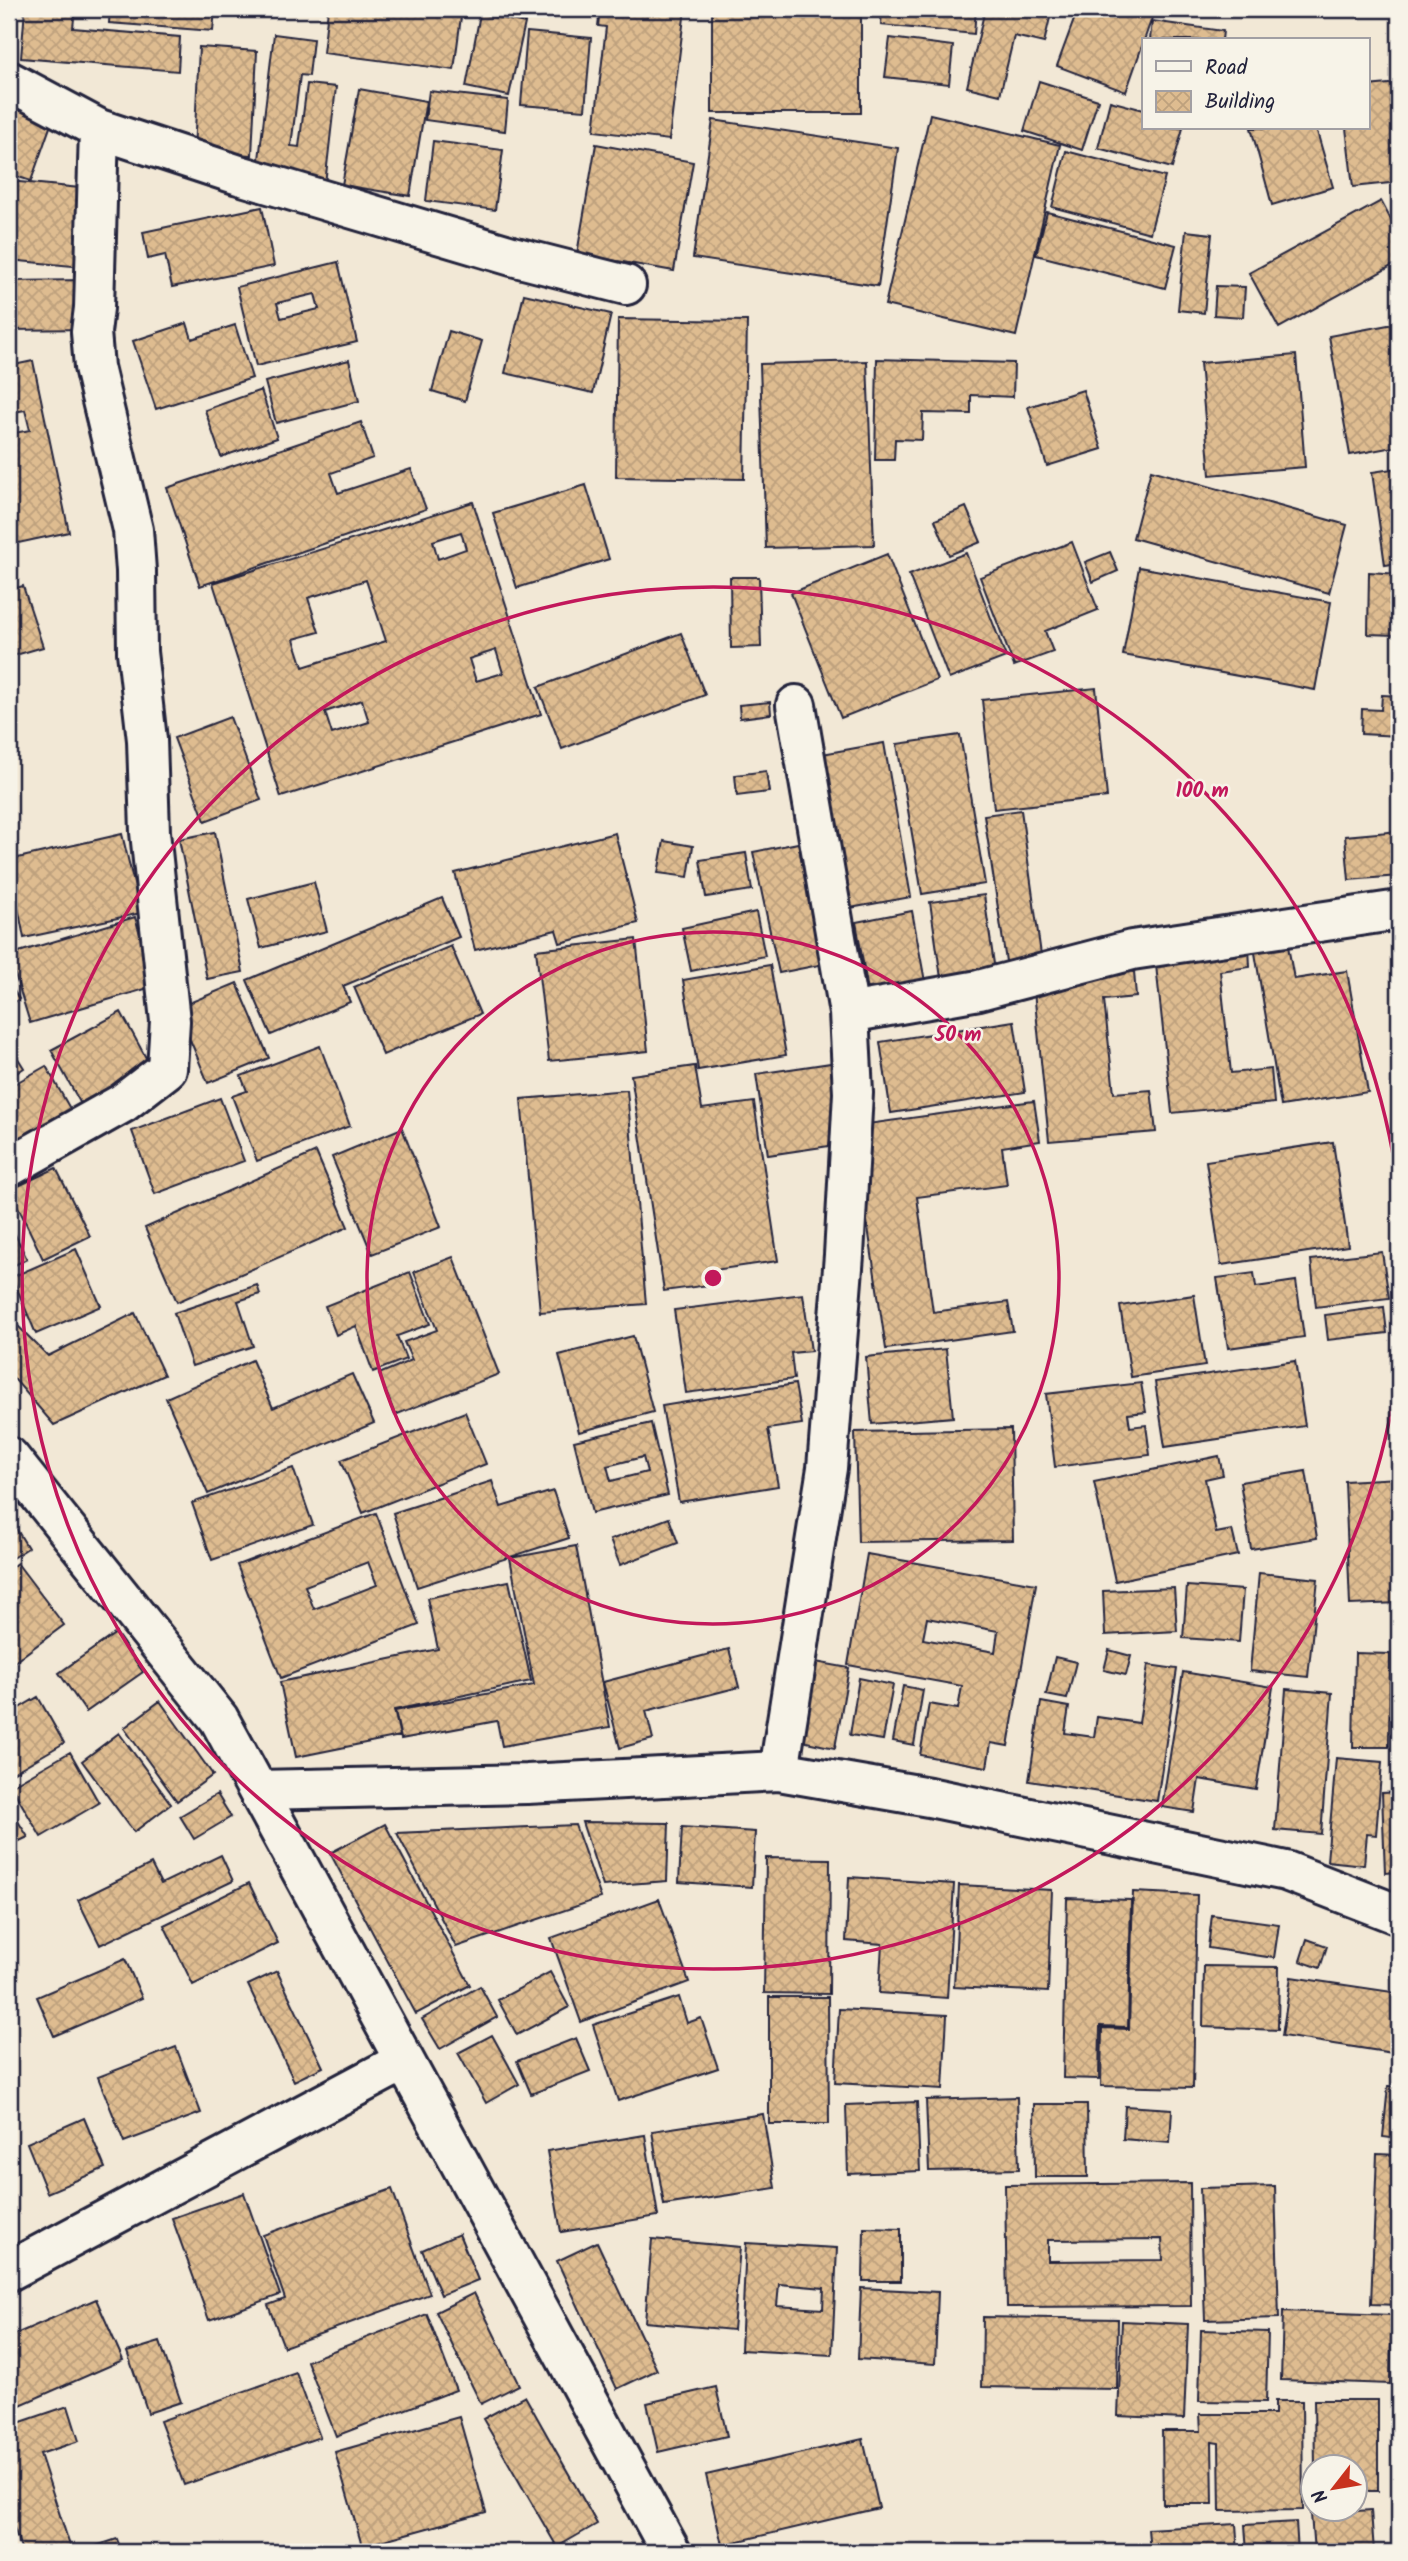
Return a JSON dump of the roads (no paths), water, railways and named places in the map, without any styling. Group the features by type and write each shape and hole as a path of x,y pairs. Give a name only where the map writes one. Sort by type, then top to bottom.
{"street":[{"path":"9,81 99,129 239,176 418,230 626,285"},
{"path":"9,1167 122,1103 167,1069 170,1021 150,832 147,740 137,652 133,530 94,367 91,332 99,129"},
{"path":"779,1771 827,1468 844,1255 853,1093 849,1013 796,705"},
{"path":"849,1013 979,990 1132,950 1399,910"},
{"path":"9,1457 219,1719 671,2552"},
{"path":"258,1790 527,1784 779,1771 929,1797 1286,1871 1399,1915"},
{"path":"9,2272 404,2061"}]}
